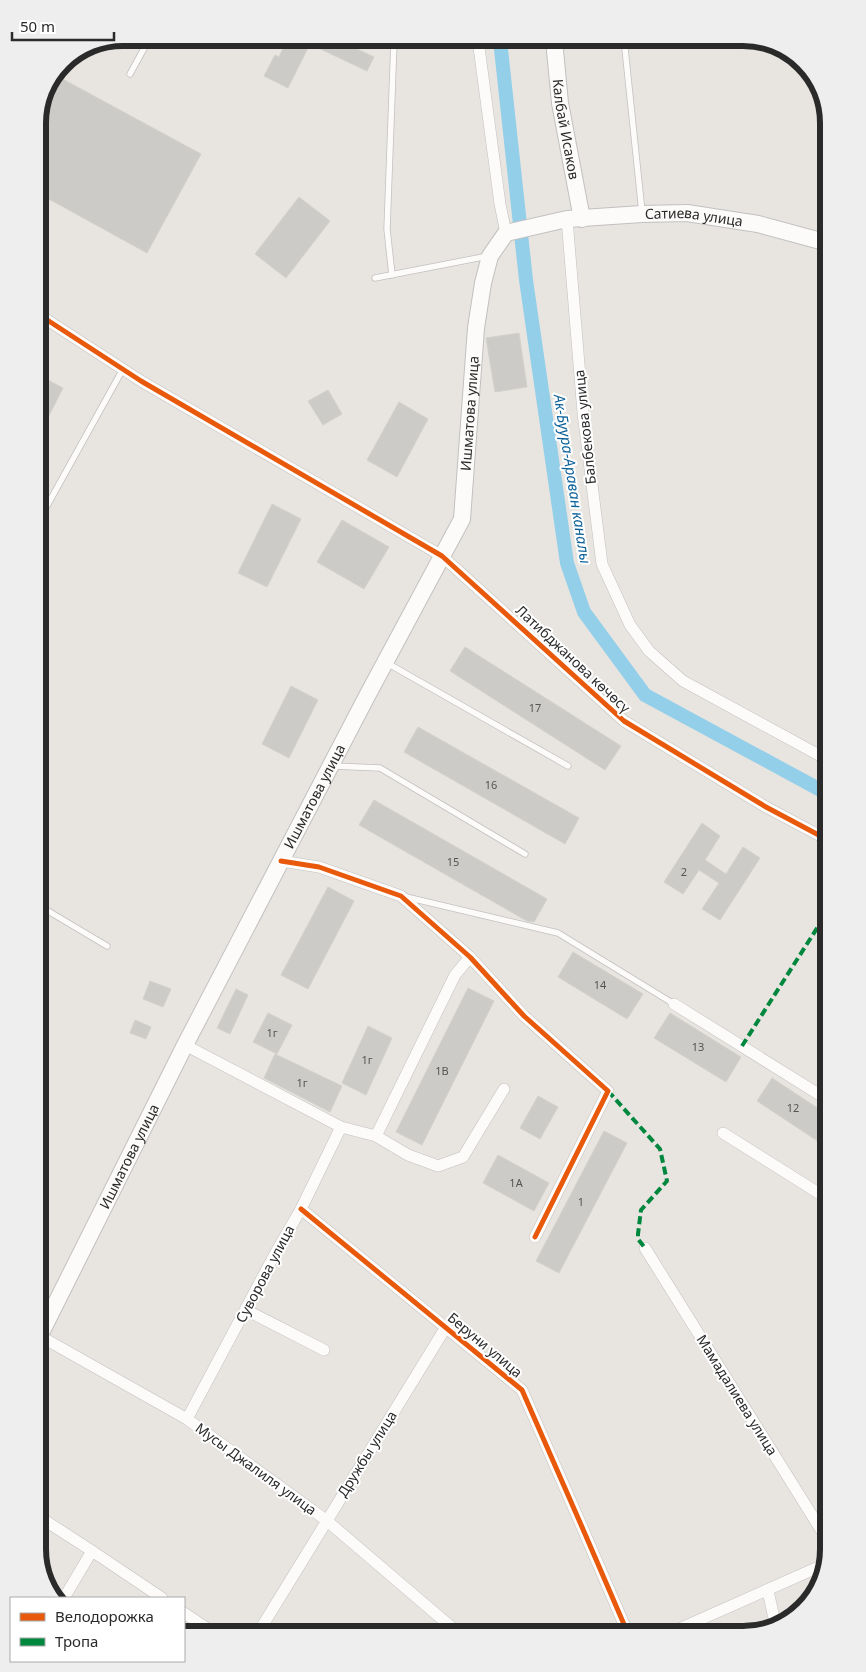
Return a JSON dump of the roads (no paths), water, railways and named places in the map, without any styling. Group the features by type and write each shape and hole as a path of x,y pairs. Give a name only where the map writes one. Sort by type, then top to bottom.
{"main road":[{"name":"Калбай Исаков","path":"555,46 568,220"},
{"name":"Сатиева улица","path":"506,233 568,220 642,214 687,213 758,224 820,241"},
{"name":"Ишматова улица","path":"46,1321 185,1045 462,519 476,328 482,282 490,256 506,233"}],"street":[{"path":"479,46 500,204 506,233"},
{"name":"Балбекова улица","path":"568,220 582,412 602,564 630,625 650,651 683,681 820,756"},
{"name":"Латибджанова көчөсү","path":"46,319 123,369 442,556 624,722 766,807 820,836"},
{"path":"281,861 319,867 401,896 470,957 524,1016 608,1091 535,1238"},
{"path":"376,1136 455,974 470,957"},
{"path":"674,1004 820,1095"},
{"path":"185,1045 341,1127 376,1136 408,1155 438,1166 463,1157 504,1089"},
{"name":"Суворова улица","path":"187,1419 301,1209 341,1127"},
{"path":"723,1133 820,1193"},
{"name":"Беруни улица","path":"301,1209 522,1390 624,1626"},
{"name":"Мамадалиева улица","path":"645,1248 820,1528"},
{"path":"246,1310 324,1350"},
{"name":"Дружбы улица","path":"262,1626 446,1327"},
{"name":"Мусы Джалиля улица","path":"46,1341 187,1419 326,1520 450,1626"},
{"path":"46,1521 161,1597"},
{"path":"65,1597 92,1550"},
{"path":"686,1626 817,1568"},
{"path":"768,1591 774,1619"},
{"path":"185,1614 204,1626"}],"lane":[{"path":"130,74 145,46"},
{"path":"392,275 387,229 394,46"},
{"path":"625,46 642,214"},
{"path":"375,278 490,256"},
{"path":"46,508 123,369"},
{"path":"386,662 568,766"},
{"path":"331,766 380,768 525,854"},
{"path":"401,896 558,933 674,1004"},
{"path":"46,911 107,946"}],"waterway":[{"name":"Ак-Буура-Араван каналы","path":"501,46 526,280 567,563 584,612 645,695 820,790"}]}
